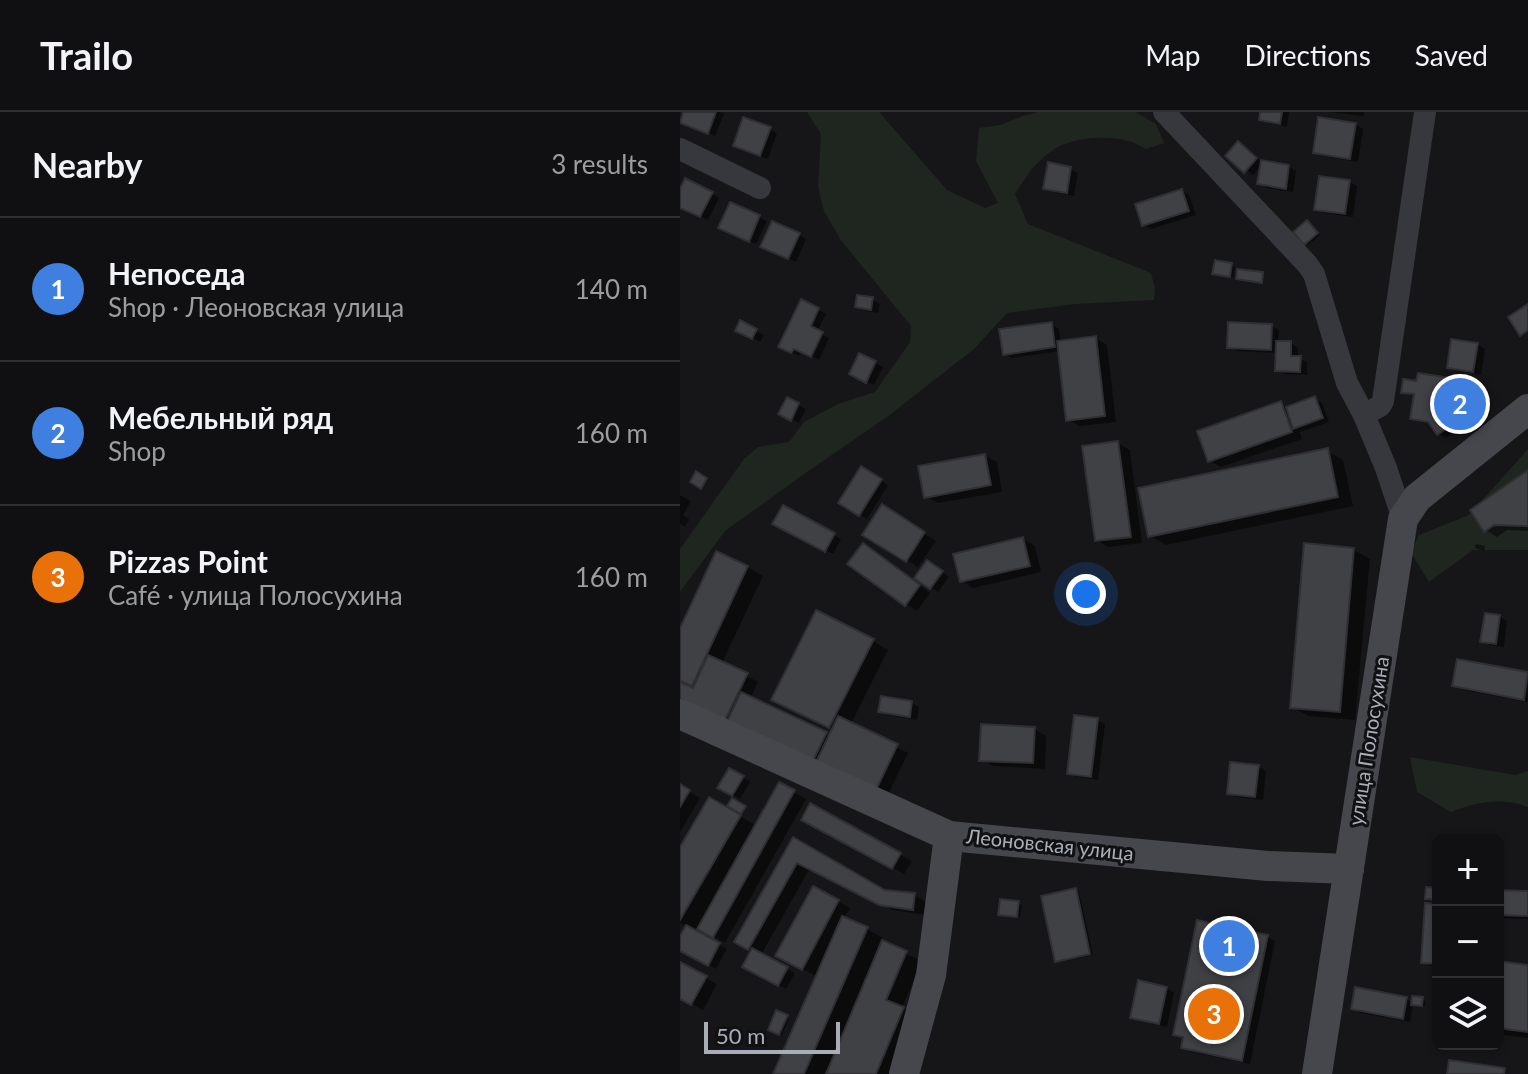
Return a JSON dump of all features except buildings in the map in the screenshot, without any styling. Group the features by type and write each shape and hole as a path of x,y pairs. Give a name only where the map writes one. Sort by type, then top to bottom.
{"street":[{"name":"улица Полосухина","path":"1164,112 1314,274 1347,383 1394,487 1403,519 1317,1074"},
{"path":"1364,415 1383,401 1425,112"},
{"path":"680,149 760,188"},
{"path":"1403,519 1417,498 1528,409"},
{"name":"Леоновская улица","path":"680,714 949,836 1268,866 1349,869"},
{"path":"904,1074 931,975 949,836"}],"shaded area":[{"path":"807,112 879,112 947,190 985,208 998,203 976,161 979,128 1000,125 1038,112 1136,112 1156,124 1164,143 1146,149 1110,138 1070,142 1041,159 1015,194 1028,224 1151,273 1154,300 1075,304 1007,313 974,349 887,417 725,531 680,592 680,549 744,459 758,447 789,442 804,422 838,404 875,392 910,342 911,326 840,239 824,211 818,187 821,134"},
{"path":"1528,449 1528,550 1473,550 1429,582 1411,553 1419,535 1469,515"},
{"path":"1410,757 1515,775 1528,771 1528,807 1509,802 1489,802 1451,812 1417,792"}],"place":[{"name":"Мебельный ряд","path":"1460,404"},
{"name":"Непоседа","path":"1229,946"},
{"name":"Pizzas Point","path":"1214,1014"}]}
